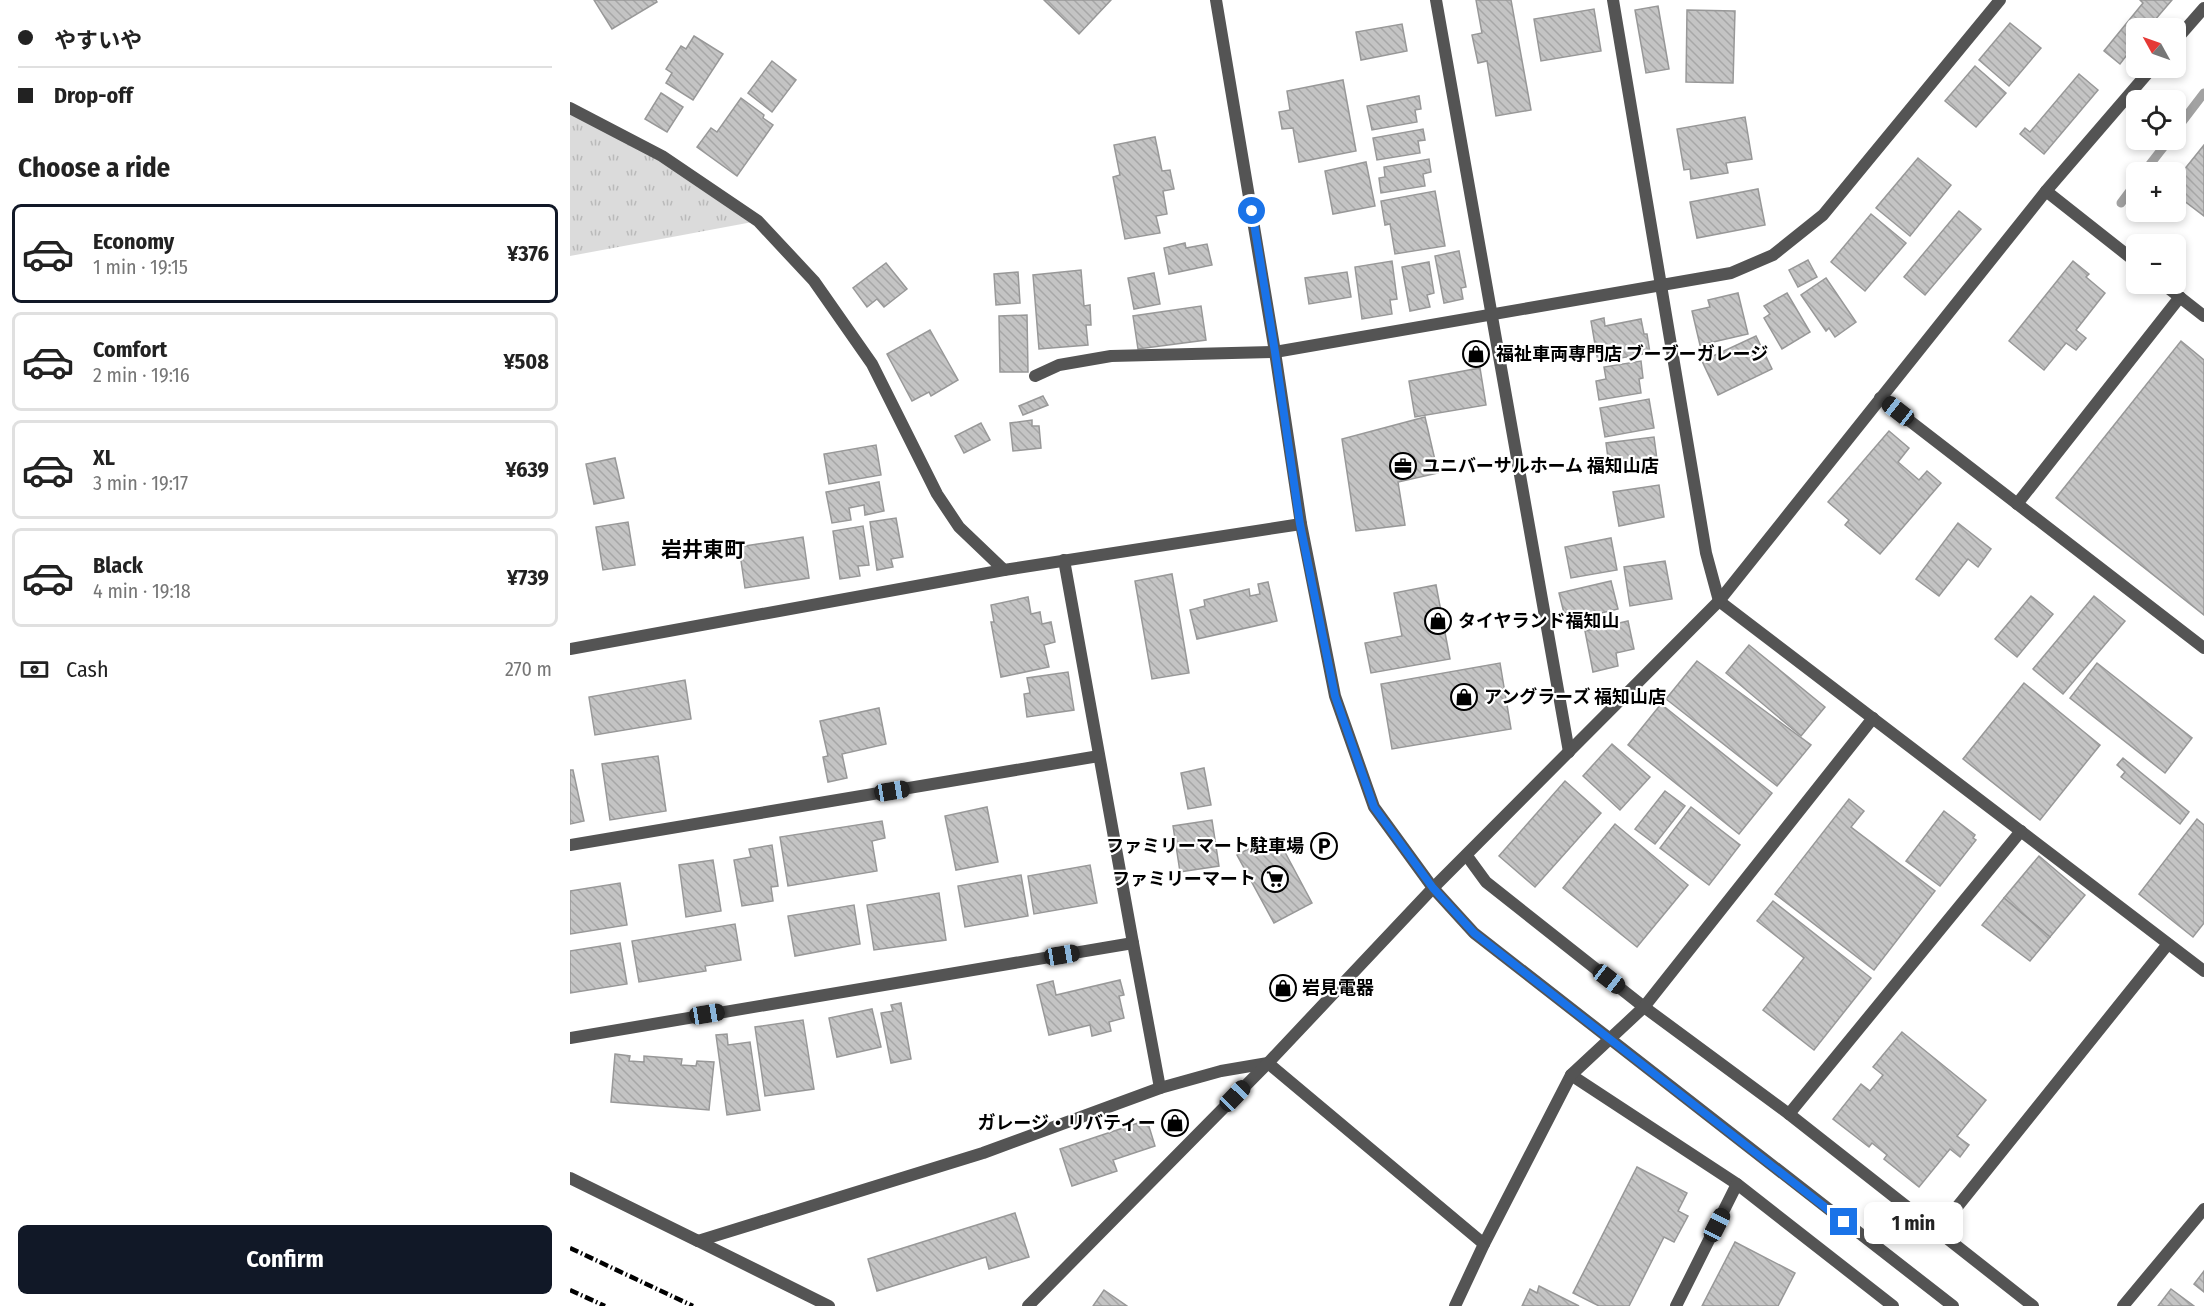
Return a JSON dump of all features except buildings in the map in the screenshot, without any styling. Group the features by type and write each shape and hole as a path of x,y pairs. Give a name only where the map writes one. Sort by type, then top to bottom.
{"street":[{"path":"1216,0 1275,352 1300,524 1335,696 1374,807 1433,888 1474,933 1953,1306"},
{"path":"1436,0 1569,752"},
{"path":"1613,0 1706,553 1719,601 2203,970"},
{"path":"1035,376 1059,365 1111,356 1275,352 1731,273 1773,255 1822,215 2000,0"},
{"path":"2186,28 2204,8"},
{"path":"1028,1306 1268,1063 1433,888 1719,601 2046,191 2143,78"},
{"path":"570,108 662,156 758,221 814,281 872,364 937,494 959,527 1004,570"},
{"path":"2046,191 2126,254"},
{"path":"2176,294 2204,316"},
{"path":"2017,504 2180,297"},
{"path":"1880,398 2204,648"},
{"path":"570,649 1004,570 1300,524"},
{"path":"1064,560 1160,1088"},
{"path":"1455,1306 1484,1244 1571,1075 1644,1007 1873,718"},
{"path":"570,845 1099,756"},
{"path":"1789,1114 2021,831"},
{"path":"1467,856 1486,882 1644,1007 1789,1114 2033,1306"},
{"path":"570,1038 1132,943"},
{"path":"1937,1232 2169,944"},
{"path":"698,1241 983,1153 1160,1088 1221,1071 1268,1063 1484,1244"},
{"path":"1571,1075 1737,1184 1893,1306"},
{"path":"570,1178 829,1306"},
{"path":"1676,1306 1737,1184"},
{"path":"2123,1306 2204,1209"}],"green space":[{"path":"570,108 662,156 758,221 570,256"}],"waterway":[{"path":"2186,117 2204,93"},
{"path":"2152,162 2161,150"},
{"path":"2121,203 2126,196"}],"railway":[{"path":"570,1248 693,1306"},
{"path":"570,1290 605,1306"}],"place":[{"name":"福祉車両専門店 ブーブーガレージ","path":"1476,354"},
{"name":"ユニバーサルホーム 福知山店","path":"1403,466"},
{"name":"タイヤランド福知山","path":"1438,621"},
{"name":"アングラーズ 福知山店","path":"1464,697"},
{"name":"ファミリーマート駐車場","path":"1324,846"},
{"name":"ファミリーマート","path":"1275,879"},
{"name":"岩見電器","path":"1283,988"},
{"name":"ガレージ・リバティー","path":"1175,1123"}],"district":[{"name":"岩井東町","path":"703,550"}],"route":[{"path":"1252,211 1300,524 1335,696 1374,807 1433,888 1474,933 1844,1222"}]}
